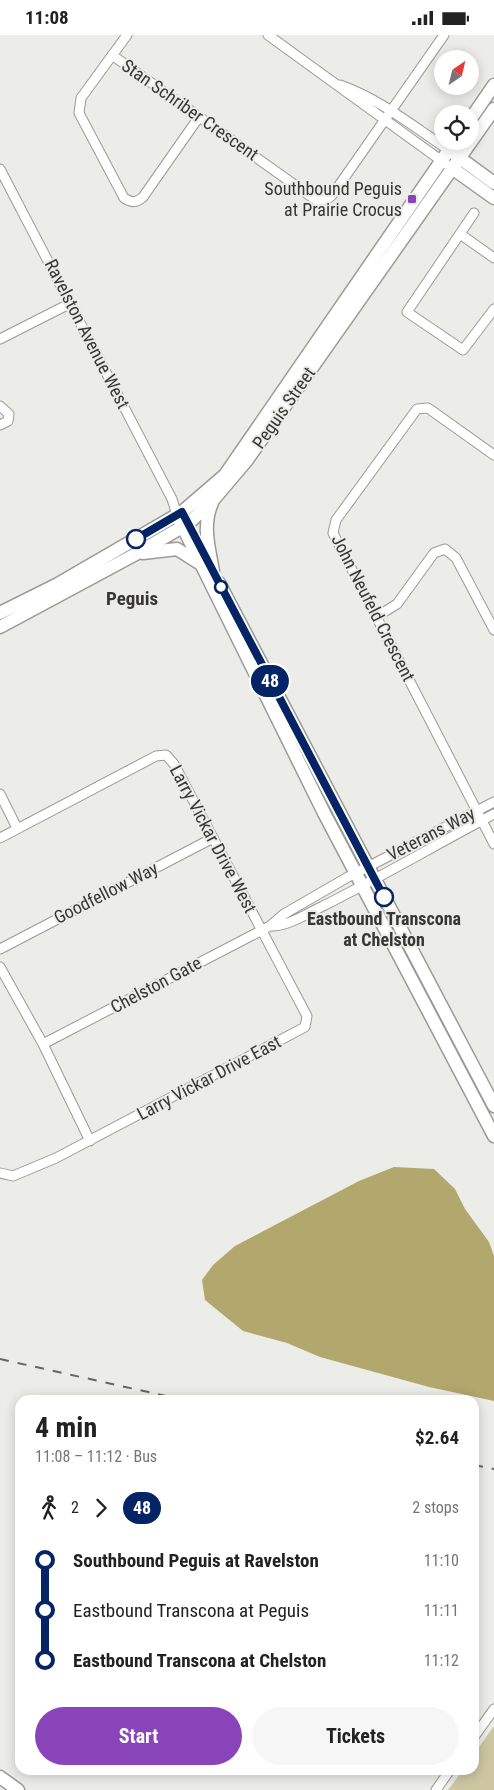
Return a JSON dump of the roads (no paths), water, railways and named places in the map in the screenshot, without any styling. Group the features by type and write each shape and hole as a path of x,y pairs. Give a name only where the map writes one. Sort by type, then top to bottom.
{"street":[{"path":"127,35 80,99 79,113 124,198 131,202 138,201 143,197 199,117"},
{"path":"268,35 336,83 385,121 451,156 494,183"},
{"name":"Stan Schriber Crescent","path":"112,55 316,200 322,201 328,199 333,194 444,35"},
{"path":"336,83 356,91 392,111 451,156 494,198"},
{"path":"479,107 494,85"},
{"name":"Peguis Street","path":"0,613 183,519 224,475 451,156 494,109"},
{"name":"Peguis Street","path":"0,627 134,555 214,499 247,460 451,156"},
{"name":"Ravelston Avenue West","path":"0,169 183,519"},
{"path":"474,213 407,312 463,351 494,309"},
{"path":"460,234 494,258"},
{"path":"0,339 71,303"},
{"path":"0,407 9,414 8,421 0,425"},
{"name":"John Neufeld Crescent","path":"494,455 428,408 418,409 408,419 333,525 335,540 494,844"},
{"path":"214,499 206,515 208,569 247,659 362,885 494,1135"},
{"path":"183,519 494,1106"},
{"path":"134,555 177,549 208,569"},
{"path":"376,617 397,605 434,553 445,549 456,558 494,630"},
{"name":"Larry Vickar Drive West","path":"0,838 156,755 166,755 174,764 212,838 266,928"},
{"path":"0,794 17,828"},
{"name":"Veterans Way","path":"368,866 494,802"},
{"name":"Veterans Way","path":"374,879 494,814"},
{"name":"Goodfellow Way","path":"0,949 212,838"},
{"name":"Chelston Gate","path":"42,1044 266,928 284,914 368,866"},
{"name":"Chelston Gate","path":"266,928 304,915 374,879"},
{"name":"Larry Vickar Drive East","path":"0,1173 14,1176 90,1141 305,1027 307,1016 266,928"},
{"path":"0,967 42,1044 90,1141"},
{"path":"479,1730 494,1709"},
{"path":"436,1790 446,1775"},
{"path":"0,1777 18,1790"}],"railway":[{"path":"0,1359 162,1395"},
{"path":"479,1466 494,1469"}],"place":[{"name":"Southbound Peguis at Prairie Crocus","path":"412,199"},
{"name":"Eastbound Transcona at Chelston","path":"384,897"}],"district":[{"name":"Peguis","path":"132,598"}]}
